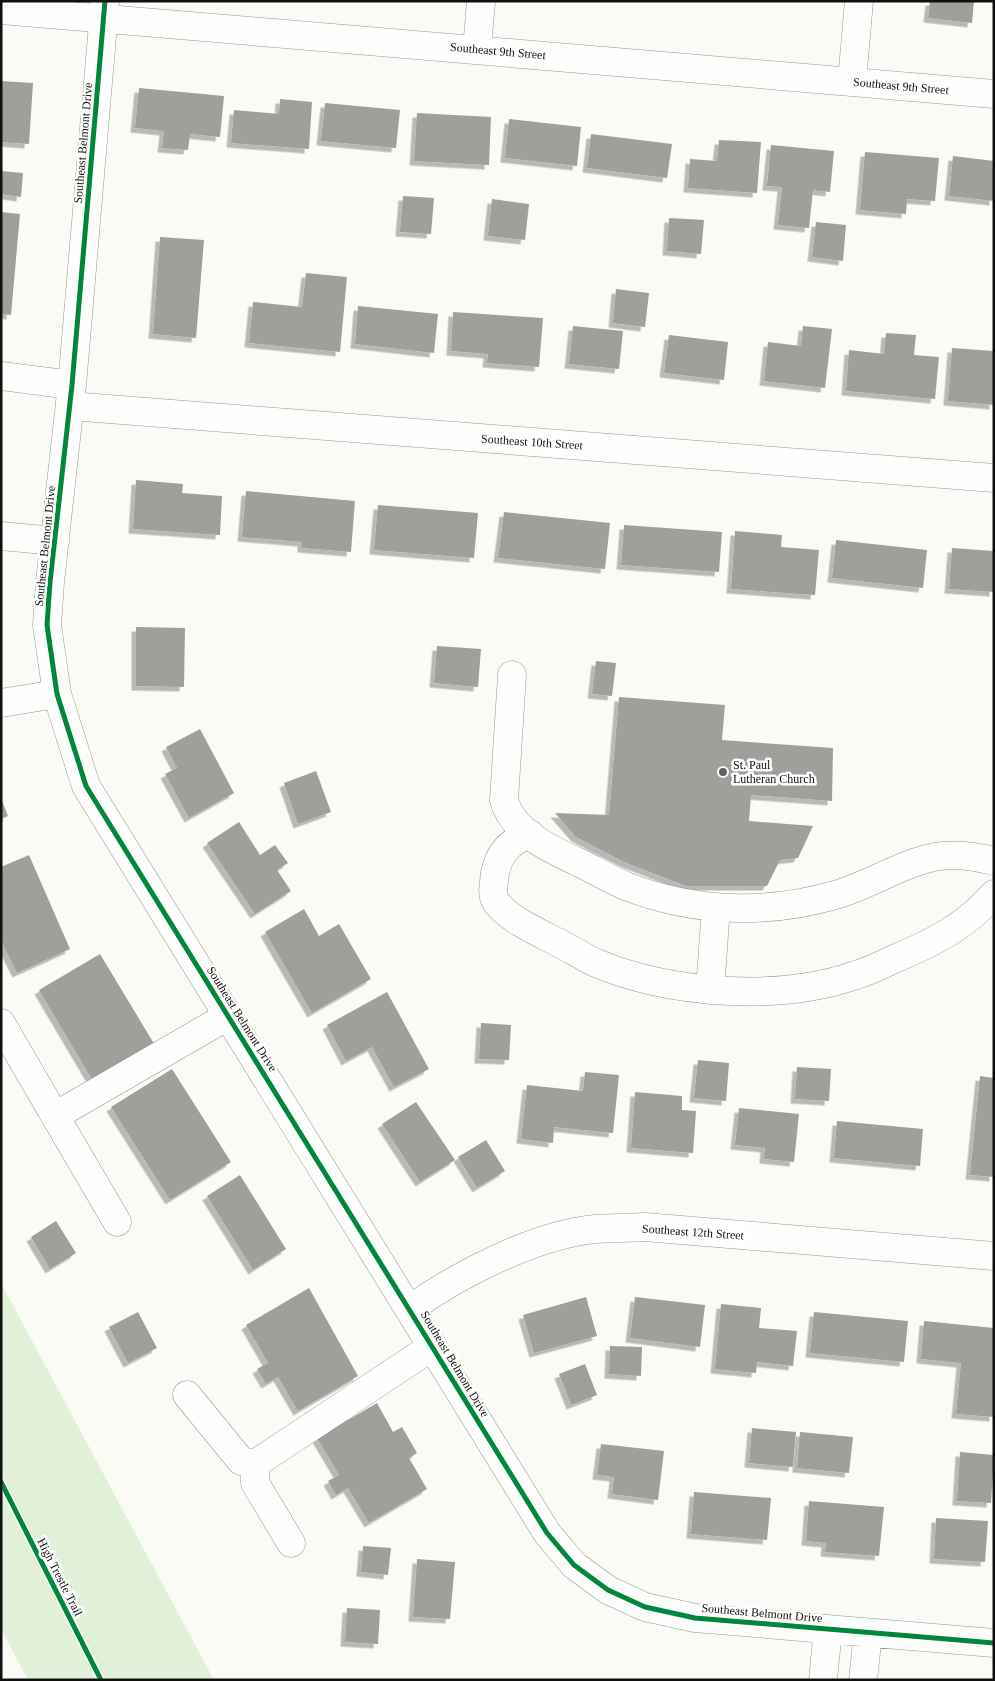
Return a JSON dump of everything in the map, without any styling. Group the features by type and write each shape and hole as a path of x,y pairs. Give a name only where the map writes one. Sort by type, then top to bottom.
{"street":[{"path":"477,49 481,1"},
{"path":"852,81 859,1"},
{"name":"Southeast 9th Street","path":"1,10 105,10 477,49 994,94"},
{"name":"Southeast Belmont Drive","path":"105,10 71,396 47,624 57,694 86,786 547,1533 574,1564 608,1590 645,1607 694,1618 994,1643"},
{"name":"Southeast 10th Street","path":"1,376 71,396 994,478"},
{"path":"1,536 55,541"},
{"path":"512,676 504,800 506,808 520,826 548,848 627,886 683,904 716,907 776,907 835,895 924,860 940,856 954,855 994,861"},
{"path":"1,703 57,694"},
{"path":"530,834 508,845 499,857 495,869 493,888 497,904 517,920 596,963 646,979 710,990 782,989 832,982 856,976 930,944 953,931 968,920 994,894"},
{"path":"710,990 716,907"},
{"path":"55,1116 228,1016"},
{"path":"1,1023 117,1222"},
{"name":"Southeast 12th Street","path":"410,1309 440,1288 509,1254 564,1235 594,1229 645,1227 994,1256"},
{"path":"187,1395 241,1461 255,1464 433,1346"},
{"path":"255,1464 255,1484 291,1543"},
{"path":"823,1680 828,1629"},
{"path":"863,1680 868,1632"}],"green space":[{"path":"1,1283 214,1680 28,1680 1,1629"}],"building":[{"path":"930,1 974,1 972,23 928,18"},
{"path":"1,81 33,83 29,144 1,142"},
{"path":"139,88 224,96 220,137 190,134 188,150 162,148 164,131 135,128"},
{"path":"280,99 312,102 309,149 231,143 234,110 279,114"},
{"path":"325,103 400,110 396,148 321,141"},
{"path":"417,113 491,117 489,165 414,161"},
{"path":"509,119 581,127 577,166 505,158"},
{"path":"591,134 672,144 667,178 587,168"},
{"path":"719,140 761,142 757,193 688,188 690,159 717,161"},
{"path":"771,145 834,151 830,192 813,190 809,228 778,225 782,187 767,186"},
{"path":"865,152 939,158 935,201 907,199 906,214 860,210"},
{"path":"953,156 994,161 994,201 949,196"},
{"path":"1,171 23,173 21,197 1,194"},
{"path":"403,196 434,198 431,234 400,232"},
{"path":"492,199 529,204 525,240 488,236"},
{"path":"1,212 20,214 11,315 1,314"},
{"path":"669,218 704,220 701,254 667,251"},
{"path":"816,222 846,225 843,261 812,257"},
{"path":"160,237 204,240 196,338 153,334"},
{"path":"306,273 347,277 340,352 249,343 253,302 302,307"},
{"path":"616,289 649,293 645,327 613,323"},
{"path":"358,306 438,314 434,353 355,344"},
{"path":"453,312 543,318 539,367 487,363 488,354 451,351"},
{"path":"573,326 623,331 619,369 569,364"},
{"path":"803,326 832,329 825,388 764,381 768,342 801,346"},
{"path":"886,333 916,335 914,355 939,357 935,399 846,391 849,350 884,354"},
{"path":"669,335 728,342 724,380 664,373"},
{"path":"952,348 994,351 994,405 948,401"},
{"path":"136,480 183,484 182,493 222,496 220,535 133,529"},
{"path":"246,491 355,501 351,552 302,548 302,542 242,537"},
{"path":"378,505 478,513 474,558 374,550"},
{"path":"504,512 610,523 605,569 498,558"},
{"path":"624,525 722,532 719,572 621,565"},
{"path":"735,531 782,535 781,547 819,550 815,595 731,589"},
{"path":"836,540 927,550 923,588 832,578"},
{"path":"952,548 994,551 994,592 949,589"},
{"path":"136,627 185,628 184,687 136,686"},
{"path":"437,646 481,649 478,687 434,683"},
{"path":"596,661 616,663 612,696 592,694"},
{"name":"St. Paul Lutheran Church","path":"619,697 725,705 722,740 833,748 832,801 751,795 749,821 813,826 798,858 780,860 767,886 686,886 624,862 576,837 555,813 609,815"},
{"path":"200,729 234,793 189,818 165,774 177,768 166,747"},
{"path":"316,771 331,812 298,824 284,783"},
{"path":"1,798 8,816 1,819"},
{"path":"239,822 260,855 275,845 288,863 277,870 291,891 255,914 207,843"},
{"path":"29,855 70,949 17,973 1,941 1,867"},
{"path":"304,909 319,936 339,924 371,979 312,1013 265,932"},
{"path":"100,954 156,1047 94,1083 39,990"},
{"path":"387,992 429,1069 394,1087 372,1047 346,1061 327,1025"},
{"path":"481,1023 511,1025 509,1060 479,1059"},
{"path":"698,1060 729,1063 726,1101 694,1098"},
{"path":"797,1067 831,1069 829,1101 795,1099"},
{"path":"172,1069 231,1162 170,1200 111,1107"},
{"path":"585,1072 619,1075 613,1133 554,1127 553,1143 521,1139 527,1085 583,1091"},
{"path":"980,1076 994,1078 994,1177 970,1175"},
{"path":"635,1092 682,1096 682,1110 696,1111 693,1153 631,1148"},
{"path":"416,1102 455,1160 420,1182 382,1124"},
{"path":"739,1108 799,1114 794,1162 764,1159 765,1148 735,1145"},
{"path":"837,1121 923,1129 920,1166 834,1158"},
{"path":"486,1140 505,1171 477,1188 458,1157"},
{"path":"240,1175 286,1249 253,1270 207,1196"},
{"path":"56,1221 76,1253 50,1269 31,1237"},
{"path":"309,1288 358,1376 298,1411 278,1377 266,1384 257,1369 268,1363 246,1325"},
{"path":"586,1297 597,1336 534,1353 523,1315"},
{"path":"635,1297 705,1305 700,1347 630,1338"},
{"path":"721,1304 761,1308 759,1328 797,1331 793,1366 757,1362 756,1373 715,1369"},
{"path":"138,1312 157,1348 128,1363 109,1327"},
{"path":"814,1312 908,1321 904,1362 810,1353"},
{"path":"924,1321 994,1328 994,1417 956,1414 961,1363 921,1359"},
{"path":"610,1346 642,1347 641,1376 609,1374"},
{"path":"585,1364 597,1395 571,1405 559,1374"},
{"path":"377,1403 393,1432 402,1427 417,1453 409,1458 427,1489 369,1523 348,1488 336,1495 328,1481 339,1475 317,1438"},
{"path":"752,1428 796,1432 793,1467 749,1463"},
{"path":"800,1432 853,1437 849,1473 797,1468"},
{"path":"601,1444 664,1451 658,1500 612,1494 614,1477 597,1475"},
{"path":"960,1452 994,1455 991,1503 957,1501"},
{"path":"694,1492 771,1498 767,1540 691,1534"},
{"path":"809,1501 884,1507 879,1556 825,1552 826,1543 806,1541"},
{"path":"936,1518 988,1521 985,1562 934,1559"},
{"path":"363,1546 391,1548 388,1575 361,1572"},
{"path":"417,1559 455,1562 450,1619 413,1617"},
{"path":"347,1608 380,1610 378,1644 345,1642"}],"cycle path":[{"path":"105,1 72,385 47,625 57,694 86,786 547,1533 574,1565 608,1590 645,1607 695,1618 994,1643"},
{"name":"High Trestle Trail","path":"1,1482 101,1680"}],"place":[{"name":"St. Paul Lutheran Church","path":"723,772"}]}
